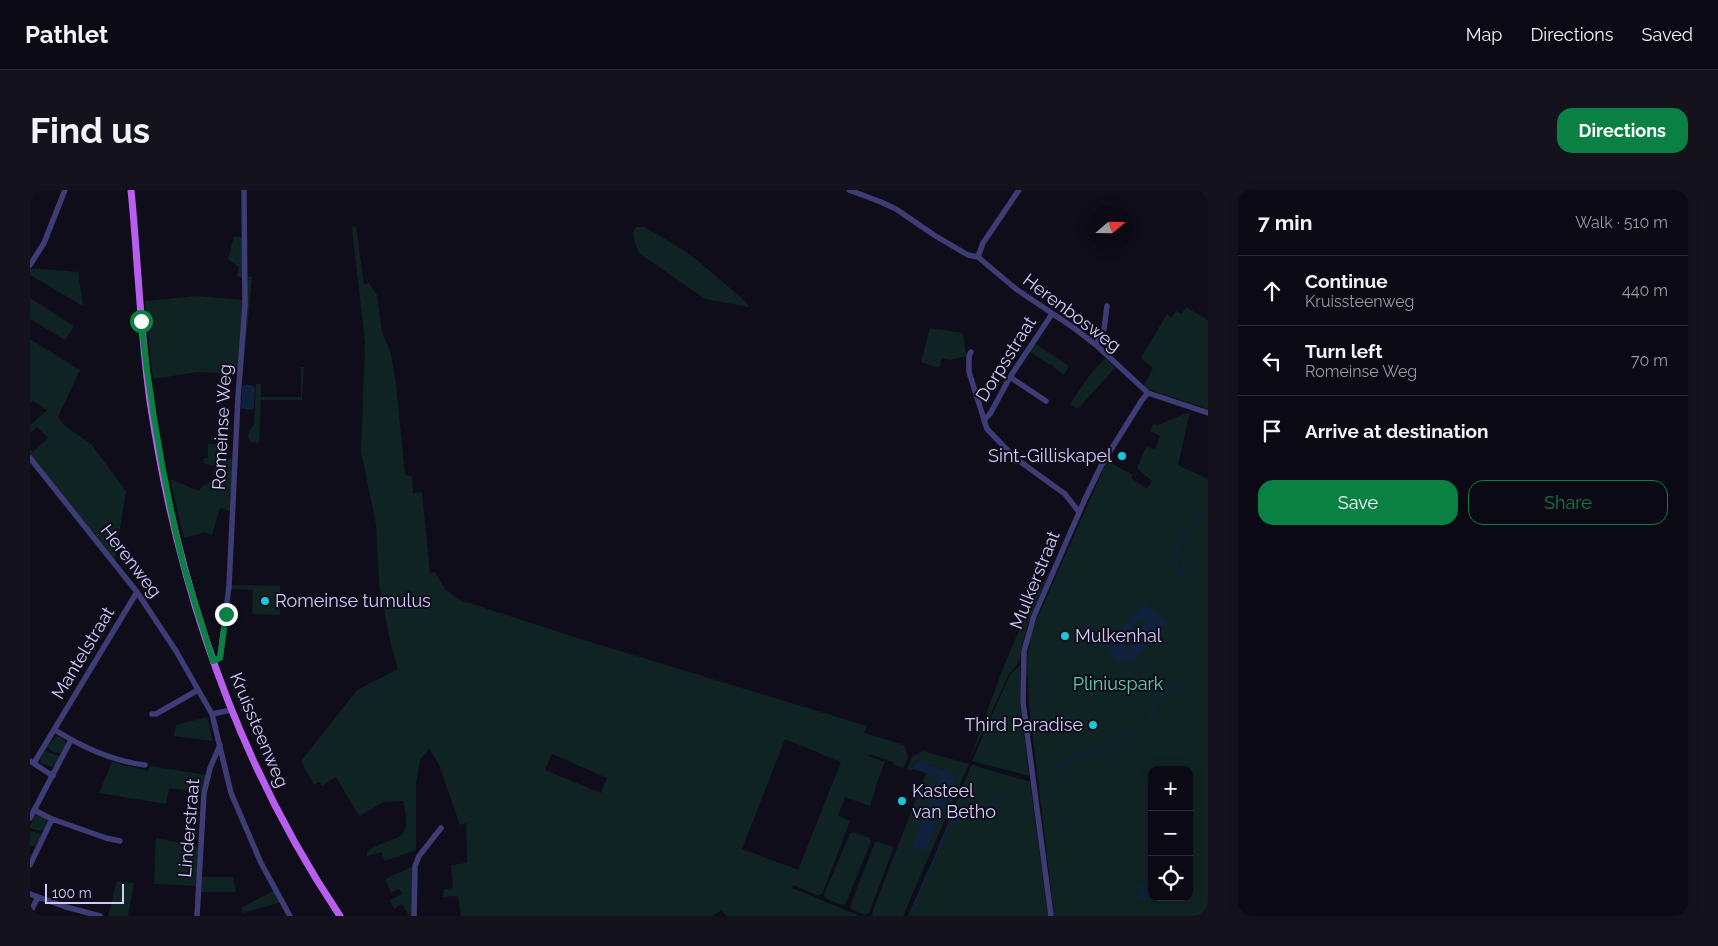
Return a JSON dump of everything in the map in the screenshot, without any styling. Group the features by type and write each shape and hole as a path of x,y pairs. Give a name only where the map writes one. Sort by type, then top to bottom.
{"main road":[{"name":"Kruissteenweg","path":"131,190 141,321 156,438 182,561 213,661 231,710 280,815 340,916"},
{"name":"Kruissteenweg","path":"134,217 136,190"}],"street":[{"path":"30,265 44,243 65,190"},
{"name":"Romeinse Weg","path":"213,661 220,658 229,578 238,397 245,305 244,190"},
{"name":"Herenbosweg","path":"849,190 896,209 968,255 978,257 1016,289 1096,345 1148,393"},
{"path":"978,257 983,243 1019,190"},
{"path":"1096,345 1104,329 1107,306"},
{"name":"Dorpsstraat","path":"984,420 990,414 1010,377 1052,314"},
{"path":"971,352 969,356 969,372 987,429 1015,458 1065,494 1079,512"},
{"path":"1010,377 1046,401"},
{"path":"1148,393 1208,413"},
{"name":"Mulkerstraat","path":"1051,916 1023,702 1024,651 1034,616 1102,464 1148,393"},
{"name":"Herenweg","path":"30,458 137,592 167,637 212,714 234,800 261,862 290,916"},
{"name":"Mantelstraat","path":"32,762 55,730 137,592"},
{"path":"152,714 156,714 198,690"},
{"path":"212,714 231,710"},
{"path":"55,730 71,740 114,759 145,765"},
{"path":"30,818 71,740"},
{"name":"Linderstraat","path":"197,916 204,793 210,768 220,745"},
{"path":"32,762 53,776"},
{"path":"34,810 52,819 120,841"},
{"path":"30,865 33,852 52,819"},
{"path":"414,916 415,866 419,856 441,828"},
{"path":"30,894 100,916"},
{"path":"30,913 38,897"}],"green space":[{"path":"356,226 364,285 369,283 377,295 382,332 391,354 396,384 405,475 412,476 413,493 422,492 430,573 435,572 445,589 460,600 587,641 867,726 864,733 904,745 908,757 903,768 893,764 893,762 869,754 868,756 885,762 870,806 845,797 838,816 850,821 823,892 817,895 793,885 792,888 860,916 726,916 722,910 712,916 461,916 458,896 443,897 444,889 453,888 451,865 467,863 466,823 460,825 439,765 429,748 420,760 416,784 416,850 385,861 381,852 367,856 367,852 400,836 404,832 406,816 403,801 384,802 359,816 336,777 322,786 319,782 314,785 301,761 357,690 398,669 390,641 379,584 376,524 361,451 365,342 352,228","holes":["785,739 841,762 798,870 742,849","552,754 607,778 601,793 545,770"]},
{"path":"636,227 644,227 697,260 745,301 749,307 705,299 639,253 634,240 633,231"},
{"path":"234,236 244,238 244,279 237,276 239,267 228,259"},
{"path":"30,268 78,272 83,306 30,275"},
{"path":"248,277 252,277 242,383 240,383"},
{"path":"197,296 243,300 237,374 198,372 153,379 145,301"},
{"path":"30,298 74,326 65,340 30,319"},
{"path":"1186,307 1208,320 1208,409 1150,390 1144,386 1153,368 1141,359 1142,356 1167,314 1172,318 1176,311 1182,314"},
{"path":"930,328 962,333 966,356 950,360 942,358 939,368 921,362"},
{"path":"30,339 80,370 58,417 65,426 91,444 126,491 115,560 30,455 30,449 33,452 48,438 37,427 30,433 30,425 47,410 33,401 30,404"},
{"path":"1034,343 1069,366 1064,375 1053,367 1054,365 1050,365 1029,351"},
{"path":"1105,358 1115,368 1078,409 1070,404 1089,376"},
{"path":"301,367 304,367 302,400 261,400 259,443 251,442 248,438 249,431 254,425 256,384 261,384 261,397 301,397"},
{"name":"Pliniuspark","path":"1190,412 1178,465 1208,479 1208,916 1054,916 1029,704 1027,664 1030,635 1107,461 1133,475 1131,478 1147,489 1152,481 1137,468 1146,447 1155,449 1160,436 1150,431 1153,424 1158,425"},
{"path":"208,444 219,444 219,460 233,458 230,511 220,508 212,535 205,532 184,538 170,479 199,491 202,486 218,479 217,476 213,475 215,466 203,463 204,458 208,458"},
{"path":"1053,565 1030,618 1019,662 1009,674 970,759 997,684 1017,636"},
{"path":"230,585 280,586 280,615 252,614 253,590 230,589"},
{"path":"1020,665 1020,703 1029,776 972,761 1010,675"},
{"path":"207,717 212,741 174,736 176,725"},
{"path":"55,737 60,737 65,741 66,745 61,753 53,752 47,747"},
{"path":"45,751 59,756 56,765 52,767 41,763 41,758"},
{"path":"923,751 969,764 903,916 873,916 872,913 926,773 935,776 937,781 936,787 912,846 957,775 917,760 912,771 907,769 912,757"},
{"path":"112,762 148,771 150,766 206,775 201,792 169,788 166,804 99,793"},
{"path":"973,765 1030,782 1048,916 910,916"},
{"path":"40,815 47,822 43,831 30,827 34,816"},
{"path":"30,831 39,833 41,836 35,846 30,846"},
{"path":"852,832 870,838 871,841 846,903 842,905 825,898 824,894"},
{"path":"156,838 199,847 196,886 154,884"},
{"path":"875,842 893,847 893,849 869,913 865,915 851,909 850,906"},
{"path":"412,867 413,916 409,916 402,904 394,909 390,900 402,894 399,889 391,893 385,879"},
{"path":"200,877 233,877 236,892 200,892"},
{"path":"117,881 134,883 128,916 108,916"},
{"path":"275,890 281,902 243,913 241,908"}],"water":[{"path":"252,385 255,388 254,408 251,410 241,408 242,386"},
{"path":"1144,604 1168,623 1134,660 1123,663 1118,661 1109,651 1110,638","holes":["1140,619 1145,621 1133,646 1126,647 1119,641"]},
{"path":"917,760 957,775 925,852 912,846 937,781 935,776 913,769"},
{"path":"1140,883 1148,885 1147,900 1138,899"}],"waterway":[{"path":"1191,582 1179,574 1176,559 1177,548 1188,530 1208,509"},
{"path":"1095,645 1109,646"},
{"path":"1150,718 1152,710 1161,696 1183,684"},
{"path":"1138,730 1145,727"},
{"path":"1051,773 1067,760 1097,752 1133,731"},
{"path":"984,807 1024,787"},
{"path":"909,916 950,823 981,808"}],"place":[{"name":"Sint-Gilliskapel","path":"1122,456"},
{"name":"Romeinse tumulus","path":"265,601"},
{"name":"Mulkenhal","path":"1065,636"},
{"name":"Third Paradise","path":"1093,725"},
{"name":"Kasteel van Betho","path":"902,801"}],"route":[{"path":"141,321 150,400 163,477 182,561 213,661 220,658 226,614"}]}
